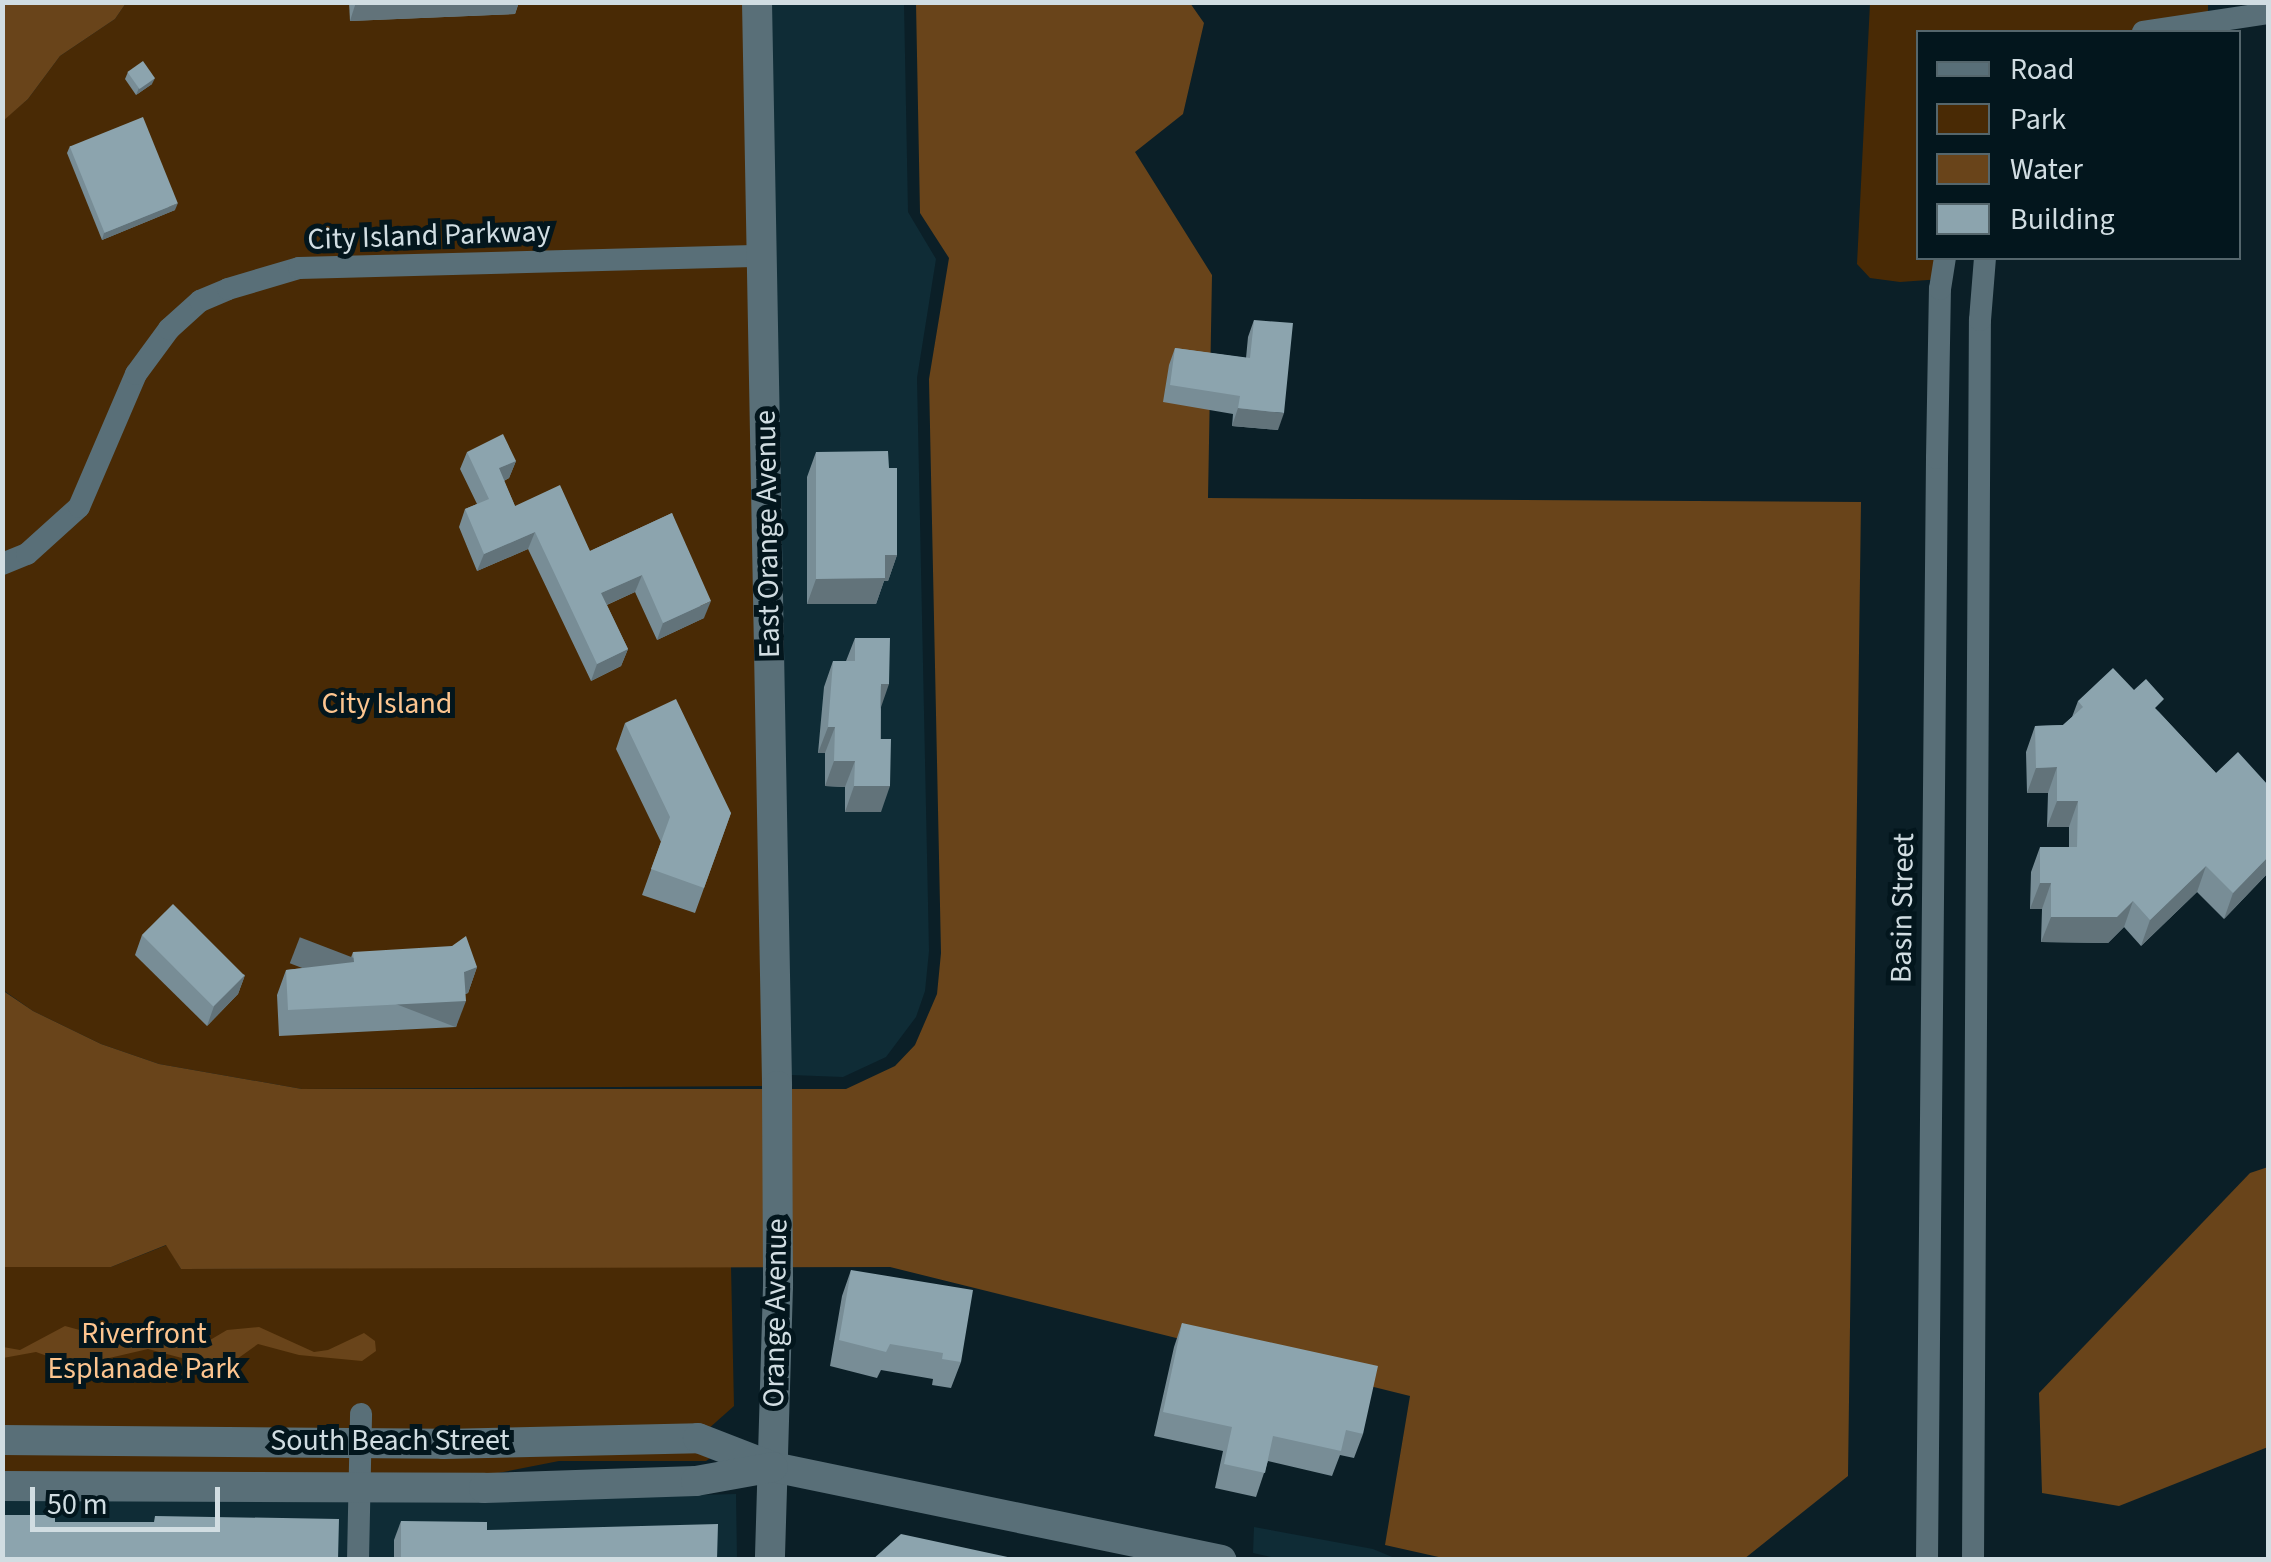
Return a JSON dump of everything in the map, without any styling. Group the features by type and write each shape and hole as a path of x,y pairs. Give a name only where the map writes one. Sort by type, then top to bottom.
{"street":[{"name":"East Orange Avenue","path":"757,2 777,1066"},
{"path":"2168,30 2268,13"},
{"name":"City Island Parkway","path":"2,564 28,554 79,507 136,374 169,329 200,301 228,289 299,268 763,256"},
{"name":"Basin Street","path":"1926,1560 1940,289 1945,260"},
{"path":"1973,1560 1979,524 1986,260"},
{"path":"1940,289 1983,292"},
{"path":"1937,526 1979,524"},
{"path":"1935,768 1977,766"},
{"path":"1933,922 1976,922"},
{"name":"Orange Avenue","path":"770,1560 778,1286 777,1066"},
{"path":"1930,1259 1974,1257"},
{"path":"358,1560 360,1428"},
{"name":"South Beach Street","path":"2,1440 360,1428 698,1438 773,1466 1222,1560"},
{"name":"South Beach Street","path":"2,1486 359,1487 696,1481 773,1466"}],"shaded area":[{"path":"771,3 904,3 908,212 936,259 917,378 929,951 925,991 916,1017 886,1057 843,1077 791,1075"},
{"path":"736,1494 737,1559 3,1560 3,1500 485,1501"},
{"path":"1254,1527 1373,1549 1397,1559 1285,1560 1253,1553"}],"green space":[{"name":"City Island","path":"126,3 753,3 777,1086 302,1089 159,1064 101,1044 33,1011 3,990 2,121 28,99 60,56 115,19"},
{"path":"1870,3 2208,3 2208,21 2155,30 1916,30 1916,260 1945,260 1942,279 1900,282 1870,278 1857,264"},
{"name":"Riverfront Esplanade Park","path":"167,1245 181,1269 731,1266 734,1406 698,1438 3,1440 3,1267 111,1267"},
{"path":"708,1453 712,1457 706,1461 559,1461 498,1473 3,1473 3,1454"}],"water":[{"path":"3,2 126,3 115,19 60,56 28,99 3,121"},
{"path":"916,3 1190,3 1204,23 1183,114 1135,152 1212,275 1208,498 1861,502 1848,1476 1744,1559 1452,1560 1385,1545 1410,1396 890,1267 181,1269 166,1245 111,1267 3,1267 2,990 33,1011 101,1044 159,1064 302,1089 846,1089 895,1066 915,1045 937,994 941,953 929,379 949,258 920,213"},
{"path":"2268,1167 2268,1447 2119,1506 2042,1493 2039,1393 2250,1173"},
{"path":"65,1326 127,1343 160,1341 185,1347 205,1343 227,1330 259,1327 314,1352 328,1350 364,1333 375,1341 376,1351 362,1361 299,1355 258,1344 223,1369 148,1349 75,1366 36,1352 3,1358 3,1347 20,1350"}],"building":[{"path":"143,61 155,78 139,89 127,72"},
{"path":"143,117 178,203 105,233 70,147"},
{"path":"1254,320 1293,323 1284,413 1238,408 1240,396 1170,385 1175,348 1250,358"},
{"path":"503,434 516,461 499,468 515,506 560,485 590,551 672,513 711,601 663,623 642,575 601,593 628,649 597,664 535,532 484,554 465,509 489,499 467,452"},
{"path":"888,451 889,468 897,468 897,555 885,555 885,578 816,579 816,452"},
{"path":"855,638 890,638 889,684 881,684 880,739 891,739 890,786 854,786 855,761 834,761 835,727 828,727 833,661 855,661"},
{"path":"2113,668 2134,690 2146,679 2164,699 2155,708 2216,773 2238,752 2268,785 2268,857 2233,893 2206,866 2150,920 2133,901 2117,917 2051,917 2051,883 2040,883 2040,847 2077,847 2078,801 2057,801 2057,767 2036,768 2035,726 2063,725 2083,707 2078,701"},
{"path":"676,699 731,813 704,888 651,869 670,817 625,723"},
{"path":"173,904 244,975 213,1007 142,935"},
{"path":"466,936 477,967 464,972 466,1001 288,1010 286,970 354,962 353,952 452,946"},
{"path":"851,1270 973,1290 961,1362 942,1359 943,1353 890,1344 886,1352 839,1340"},
{"path":"1182,1323 1378,1366 1363,1434 1346,1430 1341,1451 1273,1436 1265,1473 1224,1464 1232,1427 1163,1412"},
{"path":"2,1515 55,1515 55,1522 154,1522 155,1516 339,1519 338,1560 2,1560"},
{"path":"401,1521 487,1522 487,1530 718,1524 717,1560 401,1560"},
{"path":"901,1534 1021,1560 872,1560"}]}
